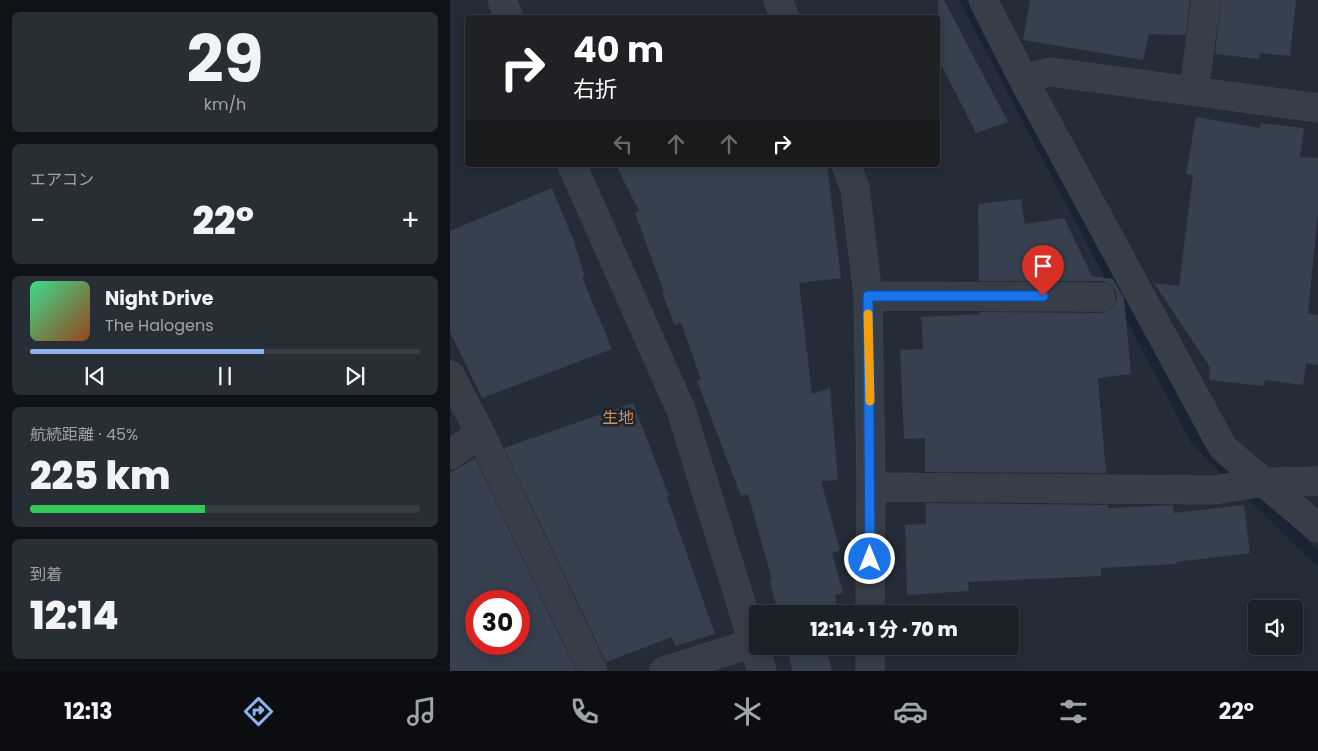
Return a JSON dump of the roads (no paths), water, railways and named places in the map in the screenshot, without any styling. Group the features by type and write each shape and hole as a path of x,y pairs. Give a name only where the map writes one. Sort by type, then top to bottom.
{"street":[{"path":"502,0 508,15"},
{"path":"778,0 784,15"},
{"path":"983,0 1023,79 1223,448 1318,528"},
{"path":"1194,91 1206,0"},
{"path":"1023,79 1051,72 1318,108"},
{"path":"573,167 681,410 749,631"},
{"path":"847,167 856,188 868,296 871,487 870,605"},
{"path":"868,296 1101,296"},
{"path":"450,375 480,433 594,671"},
{"path":"450,454 480,433"},
{"path":"871,487 1213,490 1264,482 1318,480"},
{"path":"664,671 749,645"},
{"path":"757,655 762,671"},
{"path":"870,655 870,671"}],"waterway":[{"path":"966,0 1197,441 1318,559"}],"district":[{"name":"生地","path":"618,417"}]}
